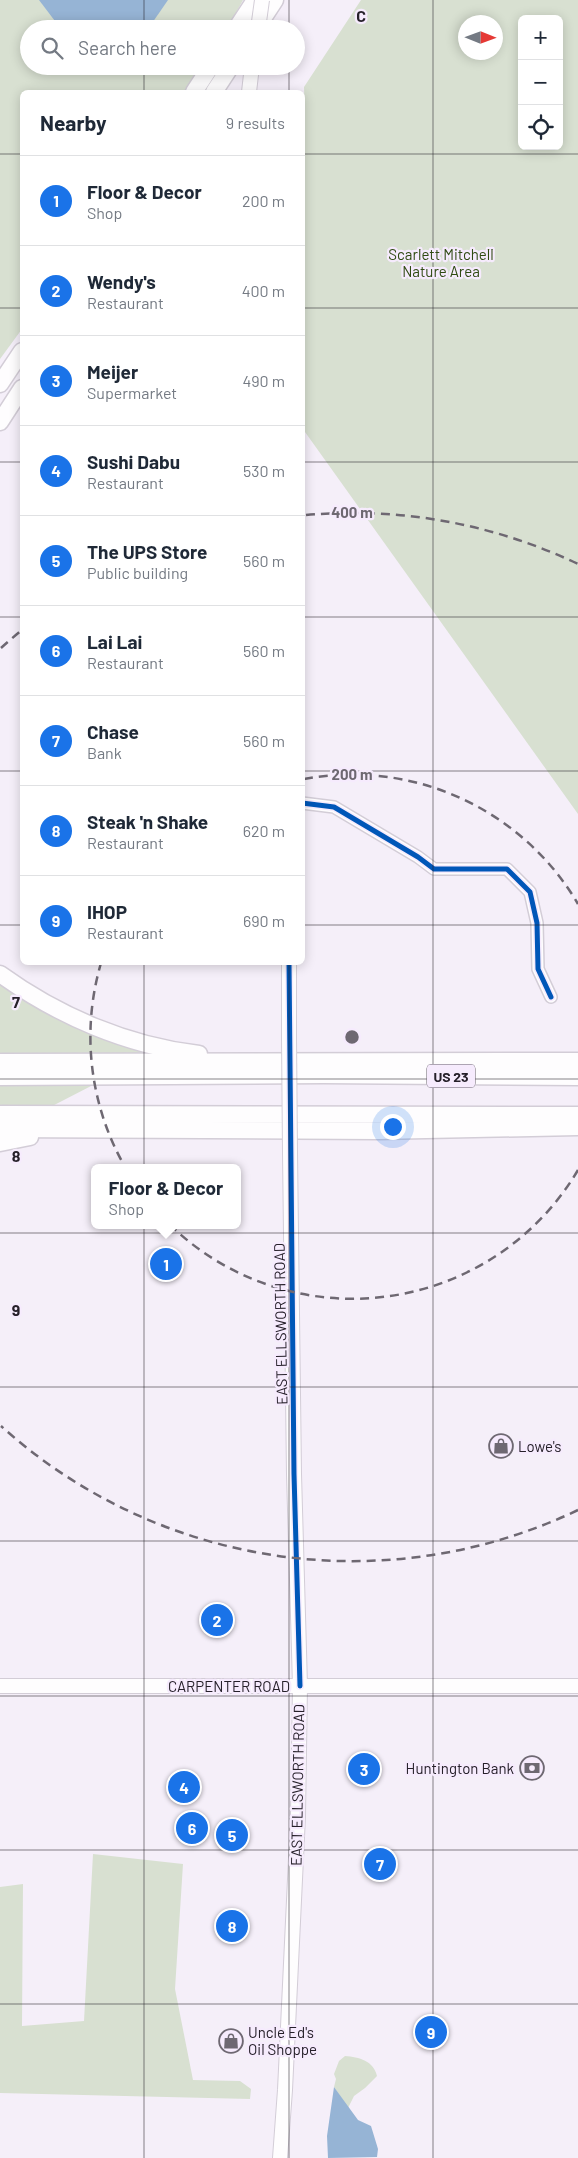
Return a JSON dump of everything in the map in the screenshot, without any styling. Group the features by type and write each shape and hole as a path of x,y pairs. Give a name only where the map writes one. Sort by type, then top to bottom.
{"highway":[{"path":"242,20 255,0"},
{"path":"263,20 275,0"},
{"path":"195,90 205,75"},
{"path":"215,90 225,75"},
{"path":"0,366 20,339"},
{"path":"0,384 20,354"},
{"path":"0,422 20,391"},
{"path":"0,974 26,993 78,1020 122,1037 187,1053 254,1062"},
{"path":"0,1062 578,1061"},
{"name":"US 23","path":"0,1077 323,1075 578,1077"},
{"path":"0,1114 578,1115"},
{"path":"0,1129 378,1132 578,1127"},
{"path":"0,1142 79,1131"}],"main road":[{"path":"259,20 262,0"},
{"path":"248,90 251,75"},
{"name":"EAST ELLSWORTH ROAD","path":"280,2158 286,2090 298,1816 300,1686 294,1474 289,965"},
{"name":"CARPENTER ROAD","path":"0,1686 578,1686"}],"street":[{"path":"305,802 334,807 418,857 434,869 507,869 530,892 537,923 538,969 551,997"}],"green space":[{"path":"0,0 243,0 232,20 20,20 20,75 196,75 186,90 20,90 20,332 0,359"},
{"name":"Scarlett Mitchell Nature Area","path":"361,0 578,0 578,814 305,432 304,87"},
{"path":"0,981 155,1053 0,1133"},
{"path":"93,1854 183,1864 175,1989 193,2080 240,2081 251,2089 250,2099 0,2093 0,1887 23,1884 22,2026 84,2021"},
{"path":"345,2056 355,2057 369,2063 377,2076 354,2096 348,2108 334,2087 336,2079 334,2074 339,2061"}],"water":[{"path":"39,0 168,0 154,20 54,20"},
{"path":"334,2087 358,2120 371,2126 378,2149 377,2157 328,2158 327,2136"}],"cycle path":[{"path":"305,803 334,807 418,857 434,869 507,869 530,892 537,923 538,969 551,997"},
{"path":"289,965 294,1474 300,1686"}],"place":[{"name":"Floor & Decor","path":"166,1264"},
{"name":"Lowe's","path":"501,1446"},
{"name":"Wendy's","path":"217,1620"},
{"name":"Huntington Bank","path":"532,1768"},
{"name":"Meijer","path":"364,1769"},
{"name":"Sushi Dabu","path":"184,1787"},
{"name":"Lai Lai","path":"192,1828"},
{"name":"The UPS Store","path":"232,1835"},
{"name":"Chase","path":"380,1864"},
{"name":"Steak 'n Shake","path":"232,1926"},
{"name":"IHOP","path":"431,2032"},
{"name":"Uncle Ed's Oil Shoppe","path":"231,2041"}]}
